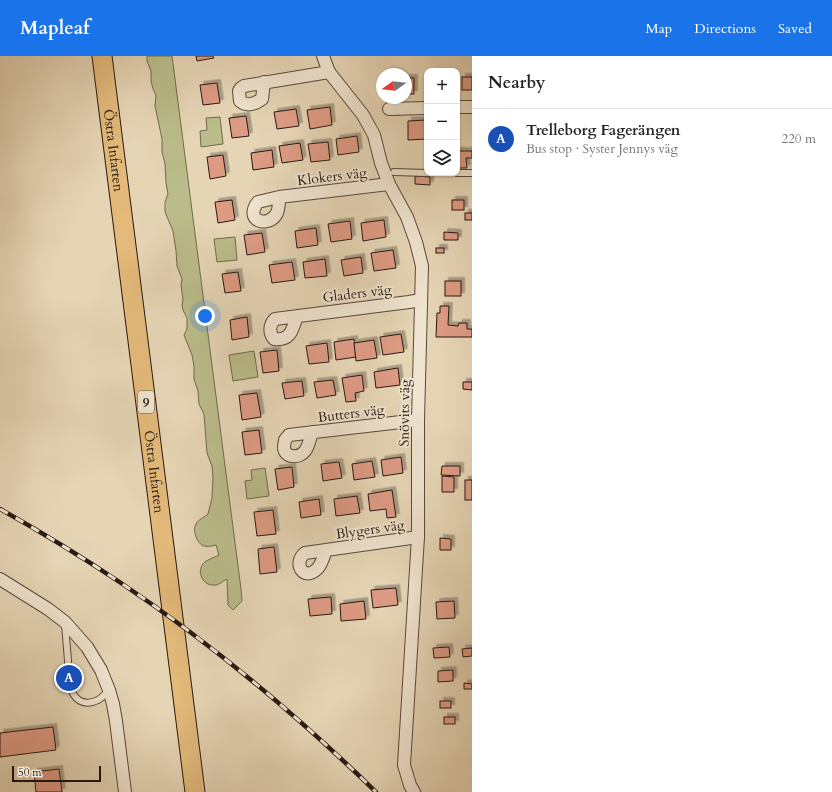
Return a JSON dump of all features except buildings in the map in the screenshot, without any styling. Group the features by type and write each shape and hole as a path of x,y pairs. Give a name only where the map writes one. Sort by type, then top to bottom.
{"main road":[{"name":"Östra Infarten","path":"102,56 195,792"}],"street":[{"name":"Snövits väg","path":"323,56 329,72 363,115 374,135 381,163 416,242 422,266 418,420 418,537 404,765 410,785 414,792"},
{"path":"264,82 329,72"},
{"path":"460,107 472,106"},
{"path":"389,109 424,108"},
{"name":"Klokers väg","path":"279,197 389,184"},
{"name":"Gladers väg","path":"297,316 421,300"},
{"name":"Butters väg","path":"312,432 418,420"},
{"name":"Blygers väg","path":"326,550 418,537"},
{"path":"0,578 64,622 87,646 101,670 109,690 116,720 125,792"}],"lane":[{"path":"394,172 424,172"},
{"path":"460,173 472,173"},
{"path":"64,622 69,678 72,692 76,698 86,703 99,699 109,690"}],"green space":[{"path":"147,56 172,56 241,589 242,601 233,610 228,605 227,579 217,585 209,584 203,580 200,572 202,565 205,562 219,555 216,545 206,546 199,543 195,530 197,523 208,514 212,498 212,466 207,453 204,414 199,404 198,391 194,379 192,355 184,335 187,329 187,318 182,305 182,279 177,266 173,231 165,212 165,202 168,194 165,164 162,152 162,139 155,106 156,95 151,81 151,71 147,61"},
{"path":"220,117 223,144 201,147 200,131 207,130 206,118"},
{"path":"235,237 237,260 217,262 214,239"},
{"path":"254,351 258,377 233,381 229,355"},
{"path":"265,468 269,496 247,499 245,481 252,480 251,470"}],"railway":[{"path":"0,509 106,573 155,606 221,656 285,708 376,792"}],"place":[{"name":"Trelleborg Fagerängen","path":"69,678"}]}
